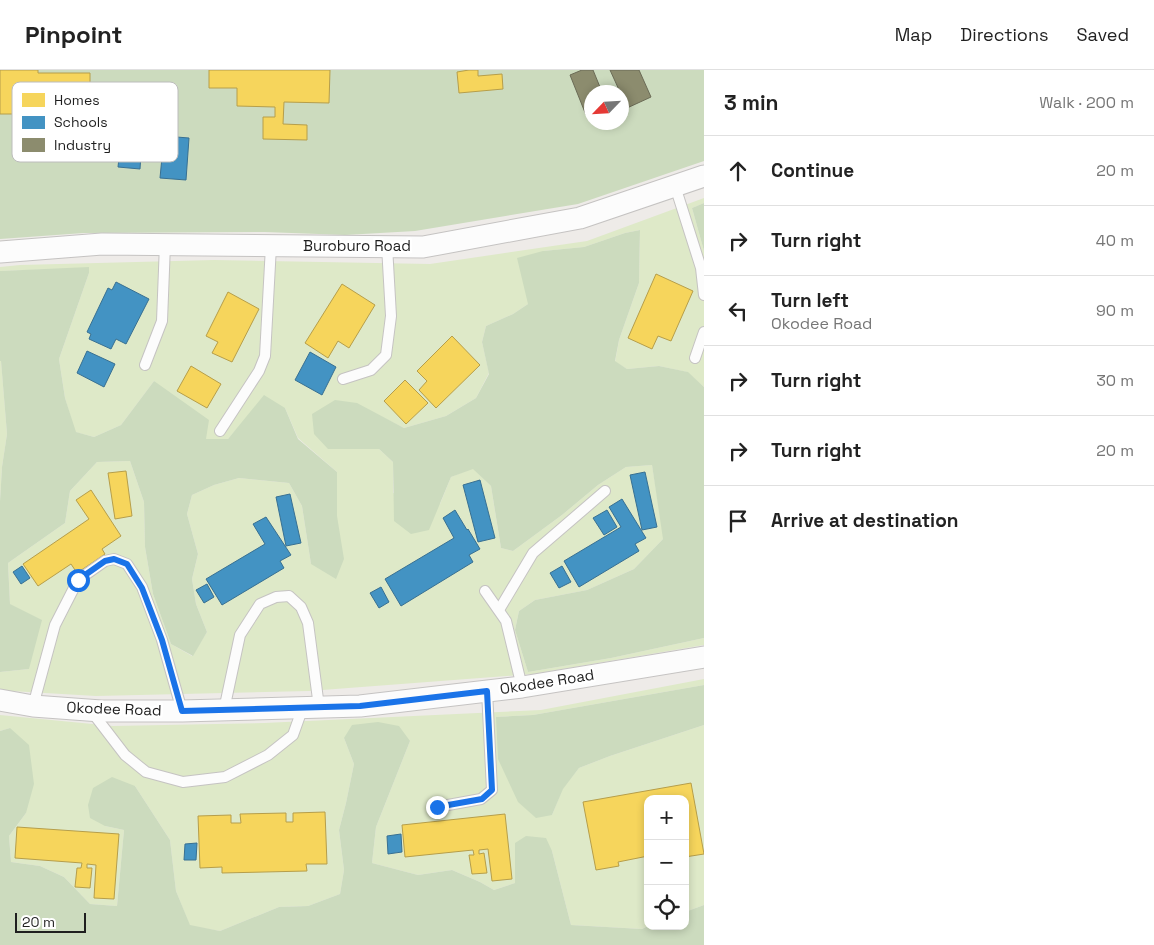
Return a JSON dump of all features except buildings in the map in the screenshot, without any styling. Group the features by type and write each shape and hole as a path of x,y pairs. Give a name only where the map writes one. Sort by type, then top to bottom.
{"street":[{"name":"Buroburo Road","path":"0,252 102,244 423,247 580,218 704,176"},
{"name":"Okodee Road","path":"0,700 34,706 90,710 182,711 360,706 522,688 704,657"}],"lane":[{"path":"675,186 701,268 704,295"},
{"path":"145,365 162,321 165,244"},
{"path":"220,432 259,370 265,356 271,246"},
{"path":"344,379 371,370 386,355 391,316 386,246"},
{"path":"695,358 704,332"},
{"path":"499,610 533,553 606,491"},
{"path":"34,706 55,625 78,580 105,561 114,559 127,564 142,588 162,640 182,711"},
{"path":"486,591 506,621 522,688"},
{"path":"90,710 125,755 146,772 182,782 225,777 268,756 293,735 311,707 308,623 301,607 289,596 276,597 260,604 240,634 224,710"},
{"path":"437,807 482,799 492,790 487,691"}],"green space":[{"path":"0,70 704,70 704,161 578,204 415,231 345,235 265,232 84,233 0,239"},
{"path":"704,198 704,203 692,208 704,251 704,387 687,372 659,366 627,369 615,362 619,340 639,283 640,230 584,247 543,251 528,304 513,314 486,326 482,342 489,373 476,398 446,416 404,428 384,418 357,448 379,449 393,462 393,493 440,504 451,477 473,468 491,486 501,548 513,551 562,515 598,485 626,467 652,465 664,538 634,569 587,590 535,600 519,611 515,630 528,672 611,658 704,638 704,645 533,674 309,691 96,696 0,690 0,672 29,669 10,604 8,563 65,523 70,491 97,462 130,461 144,502 145,547 153,594 171,644 192,656 207,632 196,604 192,579 198,554 187,514 192,495 214,485 239,478 289,483 302,506 311,564 337,516 337,472 298,438 285,408 242,423 228,439 206,439 154,381 121,425 94,437 75,432 65,398 59,359 89,273 89,268 0,271 0,267 214,260 430,264 587,241"},
{"path":"704,203 704,251 692,208"},
{"path":"640,230 639,283 619,340 615,361 627,369 659,366 688,372 704,387 704,638 611,658 528,672 515,630 519,611 535,600 587,590 634,569 663,539 652,465 626,467 598,485 562,515 513,551 501,548 491,486 473,469 451,477 429,530 411,534 394,521 393,462 379,449 328,449 314,434 312,414 335,400 357,403 404,428 446,416 476,398 489,374 482,342 486,326 513,314 528,304 517,258 543,251 584,247"},
{"path":"89,267 89,273 59,359 65,398 76,432 94,437 121,425 154,381 209,420 206,439 228,439 264,395 285,408 298,439 337,472 337,516 344,559 336,579 311,564 302,506 289,483 239,478 214,485 192,495 187,514 198,554 192,579 196,604 207,632 193,656 171,644 153,594 145,547 144,502 130,461 97,462 70,491 65,523 8,563 10,604 42,620 29,669 0,672 0,501 2,467 7,434 0,361 0,271"},
{"path":"0,361 7,434 2,467 0,501"},
{"path":"704,679 704,685 533,715 496,717 552,815 563,788 579,768 704,725 704,905 689,911 689,795 644,795 644,928 642,929 571,925 552,851 515,883 494,890 452,870 418,875 372,863 376,827 410,741 344,738 354,764 339,830 344,870 340,894 308,906 279,907 220,931 190,926 176,891 170,840 135,786 105,826 124,830 117,906 90,904 64,877 40,866 11,862 9,836 26,813 10,728 0,731 0,715 113,726 264,723 541,710"},
{"path":"704,685 704,725 579,768 563,789 552,815 536,818 518,802 498,759 496,717 533,715"},
{"path":"378,722 399,726 410,741 376,827 372,863 418,875 452,870 494,890 515,883 515,843 526,836 546,838 552,851 571,925 644,928 644,930 689,930 689,911 704,905 704,945 0,945 0,731 10,728 29,745 34,784 26,813 9,836 11,862 40,866 64,877 90,904 117,906 124,830 105,826 90,818 88,805 93,788 112,777 135,786 170,840 176,891 190,925 220,931 279,907 308,906 340,894 344,870 339,830 354,764 344,738 352,725"}],"route":[{"path":"78,580 105,561 114,559 127,564 142,588 162,640 182,711 360,706 487,691 492,790 482,799 437,807"}]}
